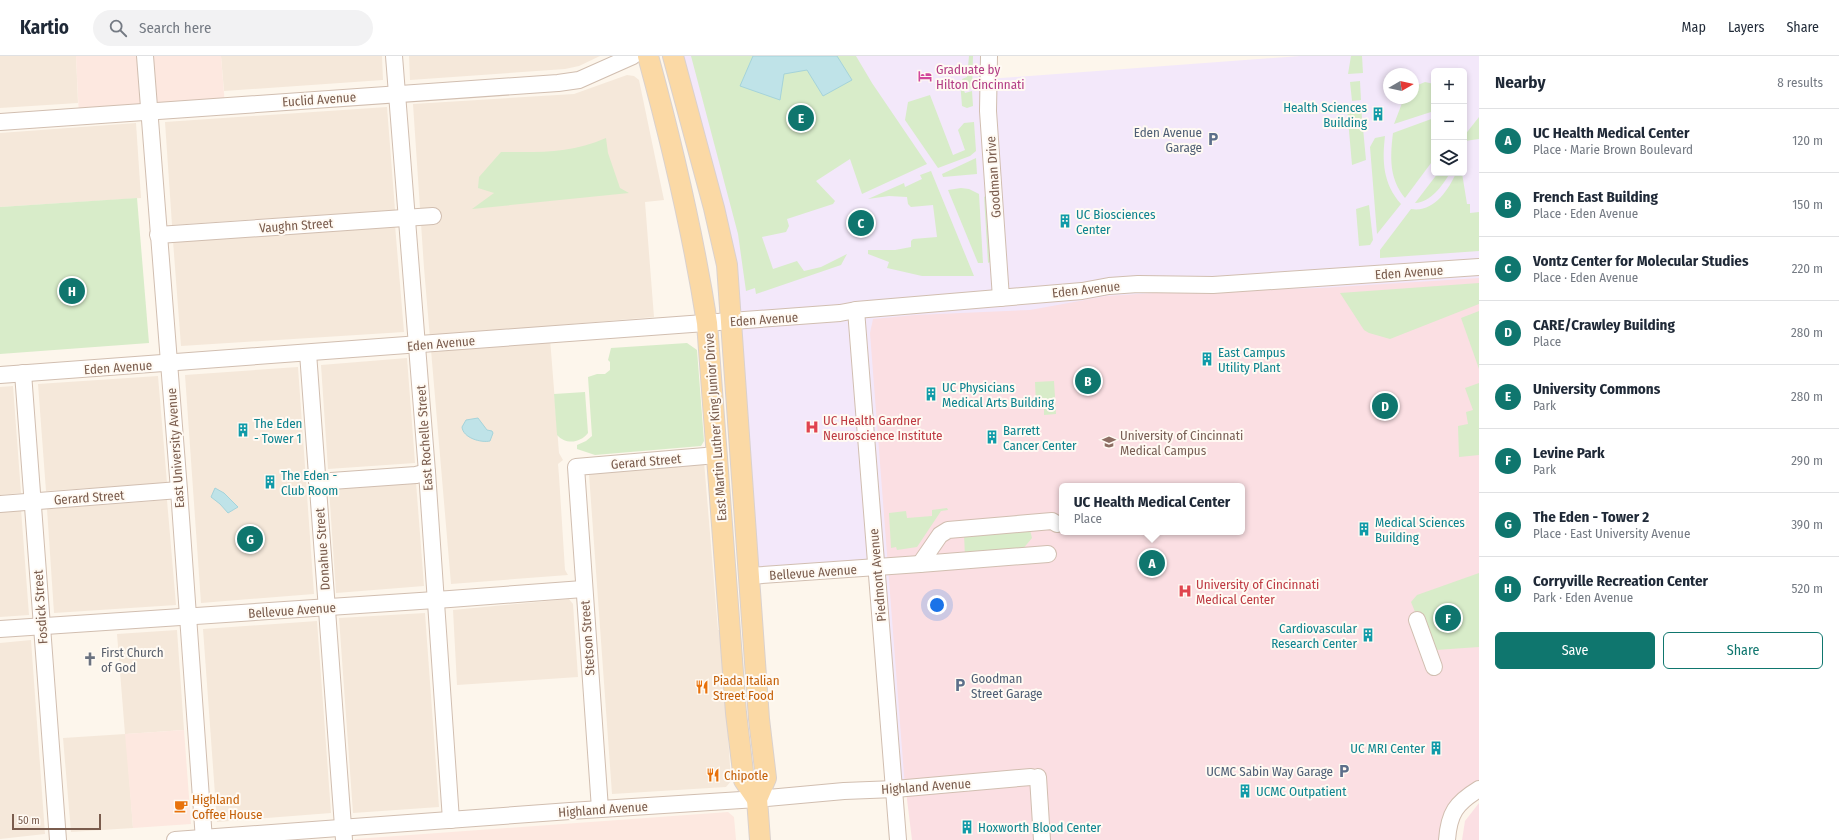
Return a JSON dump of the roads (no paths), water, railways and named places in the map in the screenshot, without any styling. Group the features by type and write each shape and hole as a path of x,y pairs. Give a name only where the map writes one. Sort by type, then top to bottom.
{"main road":[{"name":"East Martin Luther King Junior Drive","path":"648,56 678,175 700,277 707,323 736,706 743,773 744,780 757,799"},
{"name":"East Martin Luther King Junior Drive","path":"673,56 724,248 731,321 759,719 766,778 757,799 760,840"}],"street":[{"name":"East University Avenue","path":"145,56 179,490 204,839"},
{"name":"East Rochelle Street","path":"394,56 437,600 451,820"},
{"name":"Euclid Avenue","path":"0,122 579,80 633,56"},
{"name":"Goodman Drive","path":"989,56 988,111 1001,298"},
{"name":"Vaughn Street","path":"158,235 433,216"},
{"name":"Eden Avenue","path":"0,375 840,313 856,310 1001,298 1138,284 1203,285 1479,267"},
{"name":"Piedmont Avenue","path":"856,310 898,840"},
{"name":"Donahue Street","path":"308,353 343,834"},
{"name":"Fosdick Street","path":"23,373 58,840"},
{"name":"Gerard Street","path":"576,467 717,455"},
{"name":"Stetson Street","path":"576,467 600,809"},
{"path":"317,482 427,472"},
{"name":"Gerard Street","path":"0,504 179,490"},
{"path":"920,564 940,535 948,530 1052,521 1057,524"},
{"name":"Bellevue Avenue","path":"749,576 1048,554"},
{"name":"Bellevue Avenue","path":"0,629 326,608 584,588"},
{"path":"1417,620 1434,667"},
{"name":"Highland Avenue","path":"176,840 343,834 451,820 757,799 844,791 895,790 1034,777 1042,840"},
{"path":"1447,840 1448,825 1452,812 1467,796 1479,789"}],"water":[{"path":"753,56 837,56 852,80 823,96 807,70 784,74 780,100 740,86"},
{"path":"478,418 487,430 492,431 493,433 490,441 473,439 463,431 462,427 466,420"},
{"path":"215,488 224,493 238,507 228,513 211,497"}],"place":[{"name":"Graduate by Hilton Cincinnati","path":"925,76"},
{"name":"Health Sciences Building","path":"1378,114"},
{"name":"University Commons","path":"801,118"},
{"name":"Eden Avenue Garage","path":"1213,139"},
{"name":"UC Biosciences Center","path":"1065,221"},
{"name":"Vontz Center for Molecular Studies","path":"861,223"},
{"name":"Corryville Recreation Center","path":"72,291"},
{"name":"East Campus Utility Plant","path":"1207,359"},
{"name":"French East Building","path":"1088,381"},
{"name":"UC Physicians Medical Arts Building","path":"931,394"},
{"name":"CARE/Crawley Building","path":"1385,406"},
{"name":"UC Health Gardner Neuroscience Institute","path":"812,427"},
{"name":"The Eden - Tower 1","path":"243,430"},
{"name":"Barrett Cancer Center","path":"992,437"},
{"name":"University of Cincinnati Medical Campus","path":"1109,442"},
{"name":"The Eden - Club Room","path":"270,482"},
{"name":"Medical Sciences Building","path":"1364,529"},
{"name":"The Eden - Tower 2","path":"250,539"},
{"name":"UC Health Medical Center","path":"1152,563"},
{"name":"University of Cincinnati Medical Center","path":"1185,591"},
{"name":"Levine Park","path":"1448,618"},
{"name":"Cardiovascular Research Center","path":"1368,635"},
{"name":"First Church of God","path":"90,659"},
{"name":"Goodman Street Garage","path":"960,685"},
{"name":"Piada Italian Street Food","path":"702,687"},
{"name":"UC MRI Center","path":"1436,748"},
{"name":"UCMC Sabin Way Garage","path":"1344,771"},
{"name":"Chipotle","path":"713,775"},
{"name":"UCMC Outpatient","path":"1245,791"},
{"name":"Highland Coffee House","path":"181,806"},
{"name":"Hoxworth Blood Center","path":"967,827"}]}
